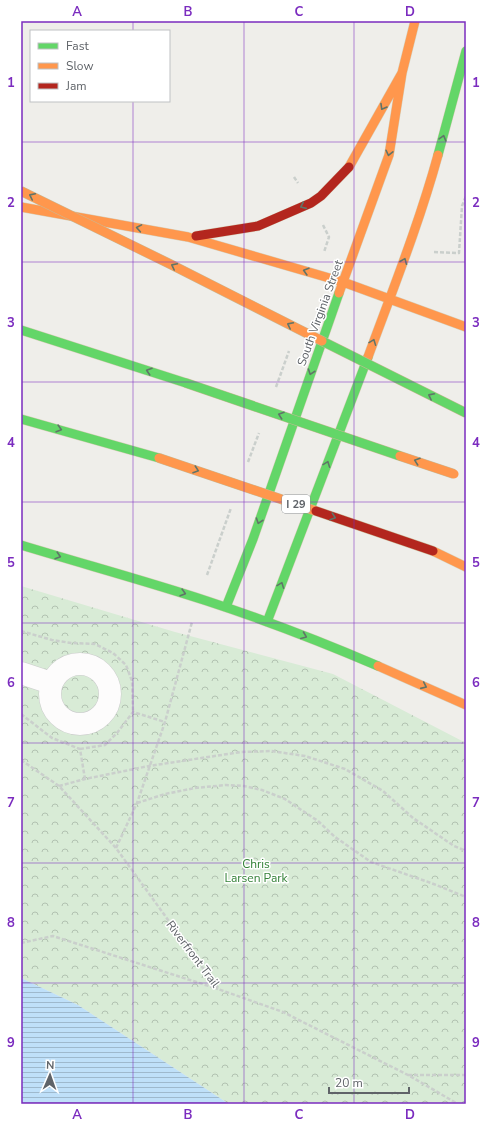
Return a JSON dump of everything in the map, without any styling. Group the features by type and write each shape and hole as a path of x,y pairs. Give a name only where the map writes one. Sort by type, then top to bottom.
{"main road":[{"name":"South Virginia Street","path":"226,607 253,540 389,155 402,73 415,21"},
{"path":"267,622 389,298 408,252 427,194 466,51"},
{"path":"188,237 258,226 311,203 321,196 348,168 402,73"},
{"path":"21,191 466,413"},
{"path":"21,207 188,237 343,282 466,327"},
{"path":"21,330 186,383 457,475"},
{"name":"I 29","path":"21,418 159,458 433,551 466,566"},
{"path":"21,545 226,607 379,666 466,706"}],"street":[{"path":"21,673 51,683"}],"path":[{"path":"21,631 52,640 95,644 113,652 126,665 132,681 133,712 105,746 80,750 52,738 21,714"},
{"path":"133,712 164,722"},
{"path":"80,750 85,779"},
{"path":"59,786 149,766 241,752 271,751 305,756 345,769 383,791 413,818 454,846 466,851"},
{"name":"Riverfront Trail","path":"21,760 59,786 116,848 218,989 283,1012 408,1075 458,1104"},
{"path":"137,803 165,794 195,788 226,785 244,786 262,790 285,799 318,821 335,837 371,862 466,897"},
{"path":"21,942 53,936 218,989"},
{"path":"408,1075 466,1075"}],"green space":[{"name":"Chris Larsen Park","path":"21,586 175,632 333,674 466,743 466,1104 229,1104 78,1005 21,978"}],"water":[{"path":"21,978 78,1005 229,1104 21,1104"}],"traffic: fast":[{"path":"438,155 466,51"},
{"path":"226,607 253,539 339,293"},
{"path":"21,330 186,383"},
{"path":"322,341 466,413"},
{"path":"267,622 368,357"},
{"path":"186,383 400,456"},
{"path":"21,419 159,458"},
{"path":"21,545 161,586 229,608 336,648 378,666"}],"traffic: slow":[{"path":"339,293 389,155 402,73 415,21"},
{"path":"349,167 402,73"},
{"path":"368,357 414,231 438,155"},
{"path":"21,191 322,341"},
{"path":"21,207 188,237 343,282"},
{"path":"343,282 466,327"},
{"path":"400,456 454,474"},
{"path":"159,458 316,511"},
{"path":"433,551 466,567"},
{"path":"378,666 466,705"}],"traffic: jam":[{"path":"196,236 258,226 311,203 321,196 349,167"},
{"path":"316,511 433,551"}]}
